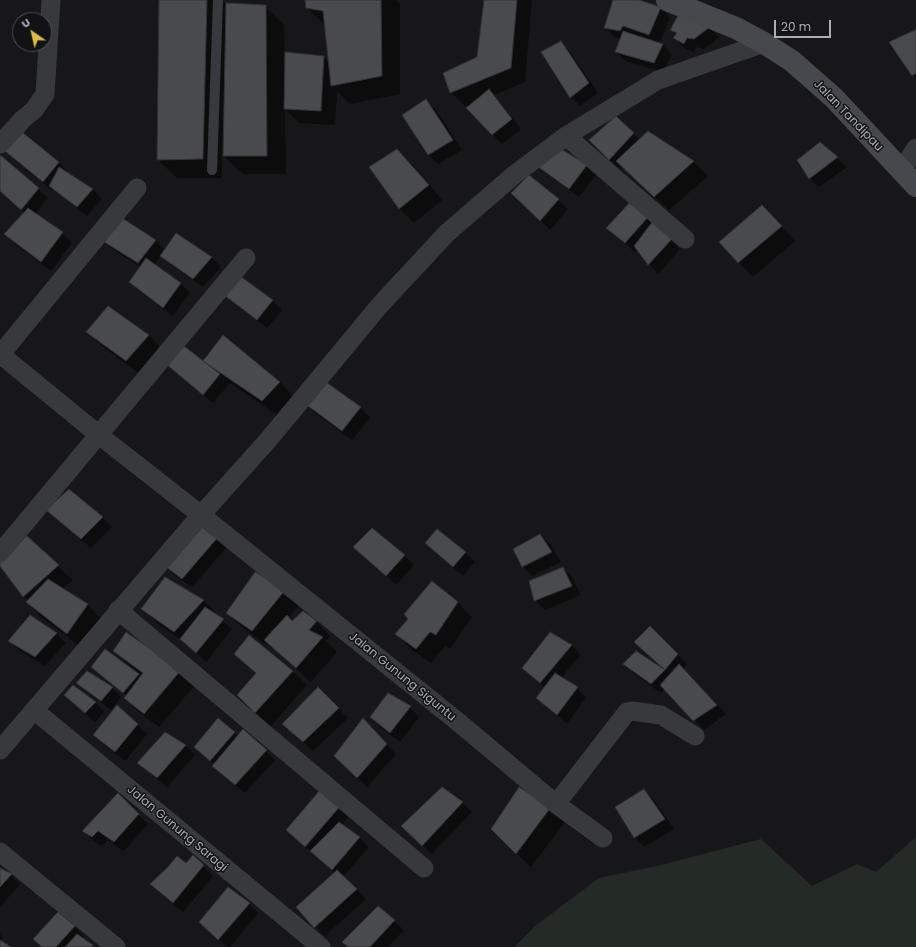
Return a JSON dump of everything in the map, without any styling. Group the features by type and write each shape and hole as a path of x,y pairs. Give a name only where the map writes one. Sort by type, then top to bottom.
{"street":[{"path":"0,144 23,119 34,110 45,94 50,0"},
{"name":"Jalan Tandipau","path":"678,2 736,28 764,43 792,61 834,98 909,178"},
{"path":"0,750 118,610 269,439 380,305 447,233 514,176 566,136 658,80 764,43"},
{"path":"566,136 685,239"},
{"path":"909,178 916,148"},
{"path":"0,355 137,188"},
{"path":"0,553 246,258"},
{"name":"Jalan Gunung Siguntu","path":"0,355 457,721 556,804 603,838"},
{"path":"118,610 424,868"},
{"name":"Jalan Gunung Saragi","path":"34,710 321,947"},
{"path":"556,804 627,712 632,711 661,715 695,736"},
{"path":"0,852 116,947"}],"lane":[{"path":"212,170 218,0"}],"shaded area":[{"path":"916,837 916,947 515,947 535,926 599,878 657,866 761,839 812,886 857,864 876,872"}],"building":[{"path":"159,0 207,0 203,159 157,160"},
{"path":"305,0 381,0 382,76 331,86 323,11 306,8"},
{"path":"484,0 517,0 511,68 450,93 443,73 477,57"},
{"path":"613,0 639,0 661,7 649,35 623,26 620,31 604,28"},
{"path":"226,3 266,5 267,156 223,156"},
{"path":"679,14 710,27 694,39 687,38 684,44 673,38 677,33 670,30"},
{"path":"915,30 916,73 912,76 889,42"},
{"path":"623,31 663,44 654,63 615,52"},
{"path":"561,41 589,83 570,98 541,52"},
{"path":"285,52 324,56 321,111 284,109"},
{"path":"489,89 512,119 492,135 466,108"},
{"path":"426,99 453,140 428,155 402,115"},
{"path":"616,116 634,133 609,160 589,140"},
{"path":"17,128 59,162 43,182 0,147"},
{"path":"648,131 694,161 654,197 616,161"},
{"path":"820,142 838,157 809,179 797,160"},
{"path":"558,147 587,165 569,189 537,166"},
{"path":"397,149 429,185 399,209 369,167"},
{"path":"0,155 39,188 21,210 0,191"},
{"path":"59,167 93,189 77,207 49,186"},
{"path":"529,175 559,199 540,221 511,193"},
{"path":"632,200 650,215 625,243 606,228"},
{"path":"762,205 782,226 738,263 719,242"},
{"path":"28,208 63,232 41,262 4,234"},
{"path":"119,216 156,240 138,263 101,240"},
{"path":"653,221 672,239 648,265 634,246"},
{"path":"176,233 212,257 193,279 160,256"},
{"path":"146,258 181,283 163,308 129,282"},
{"path":"240,276 273,300 257,320 224,295"},
{"path":"108,306 149,335 126,361 86,332"},
{"path":"223,335 280,382 262,401 203,361"},
{"path":"180,343 220,374 203,395 166,364"},
{"path":"323,380 361,407 342,431 304,403"},
{"path":"69,489 103,517 81,539 46,510"},
{"path":"199,522 219,536 182,579 165,566"},
{"path":"372,528 405,555 386,576 353,547"},
{"path":"437,529 466,552 453,567 425,543"},
{"path":"540,534 552,552 522,567 513,549"},
{"path":"27,536 59,565 23,597 0,566 0,563"},
{"path":"563,567 572,586 534,601 529,581"},
{"path":"255,572 286,589 252,631 226,613"},
{"path":"165,577 204,600 174,632 141,609"},
{"path":"48,579 88,604 67,634 26,602"},
{"path":"432,581 458,602 436,635 430,632 416,649 395,634 408,619 404,614"},
{"path":"205,607 224,619 196,653 180,639"},
{"path":"303,611 317,621 309,630 323,637 296,668 264,640 287,615 292,621"},
{"path":"30,615 57,633 35,657 8,641"},
{"path":"650,626 678,654 665,670 634,642"},
{"path":"126,632 181,670 144,714 124,698 143,673 113,651"},
{"path":"550,632 572,645 540,683 522,668"},
{"path":"249,635 293,671 255,713 237,695 256,673 234,654"},
{"path":"105,649 139,674 123,693 91,667"},
{"path":"636,651 665,670 651,684 623,664"},
{"path":"679,664 717,705 693,721 660,685"},
{"path":"87,671 113,687 101,701 76,683"},
{"path":"555,673 578,687 557,715 536,698"},
{"path":"73,685 96,702 85,713 64,695"},
{"path":"318,687 339,708 303,742 282,724"},
{"path":"388,693 411,706 390,733 370,717"},
{"path":"117,705 138,724 115,752 93,735"},
{"path":"218,718 235,732 210,761 194,747"},
{"path":"363,718 387,744 357,778 334,756"},
{"path":"243,729 267,750 235,785 212,766"},
{"path":"165,732 186,745 157,778 137,763"},
{"path":"442,787 463,802 422,846 401,826"},
{"path":"519,787 551,807 516,854 491,829"},
{"path":"644,789 665,819 634,838 615,807"},
{"path":"320,790 342,804 305,847 286,830"},
{"path":"118,793 139,814 114,842 98,831 92,837 82,831"},
{"path":"339,822 360,837 332,870 310,851"},
{"path":"193,855 204,865 173,903 150,884 177,856 186,863"},
{"path":"0,868 12,874 0,887"},
{"path":"337,870 357,889 314,928 296,907"},
{"path":"228,887 250,903 218,940 199,922"},
{"path":"378,906 395,920 370,947 348,947 342,942"},
{"path":"58,912 75,926 56,947 42,947 33,939"},
{"path":"77,934 93,945 92,947 65,947"},
{"path":"0,940 11,947 0,947"}]}
